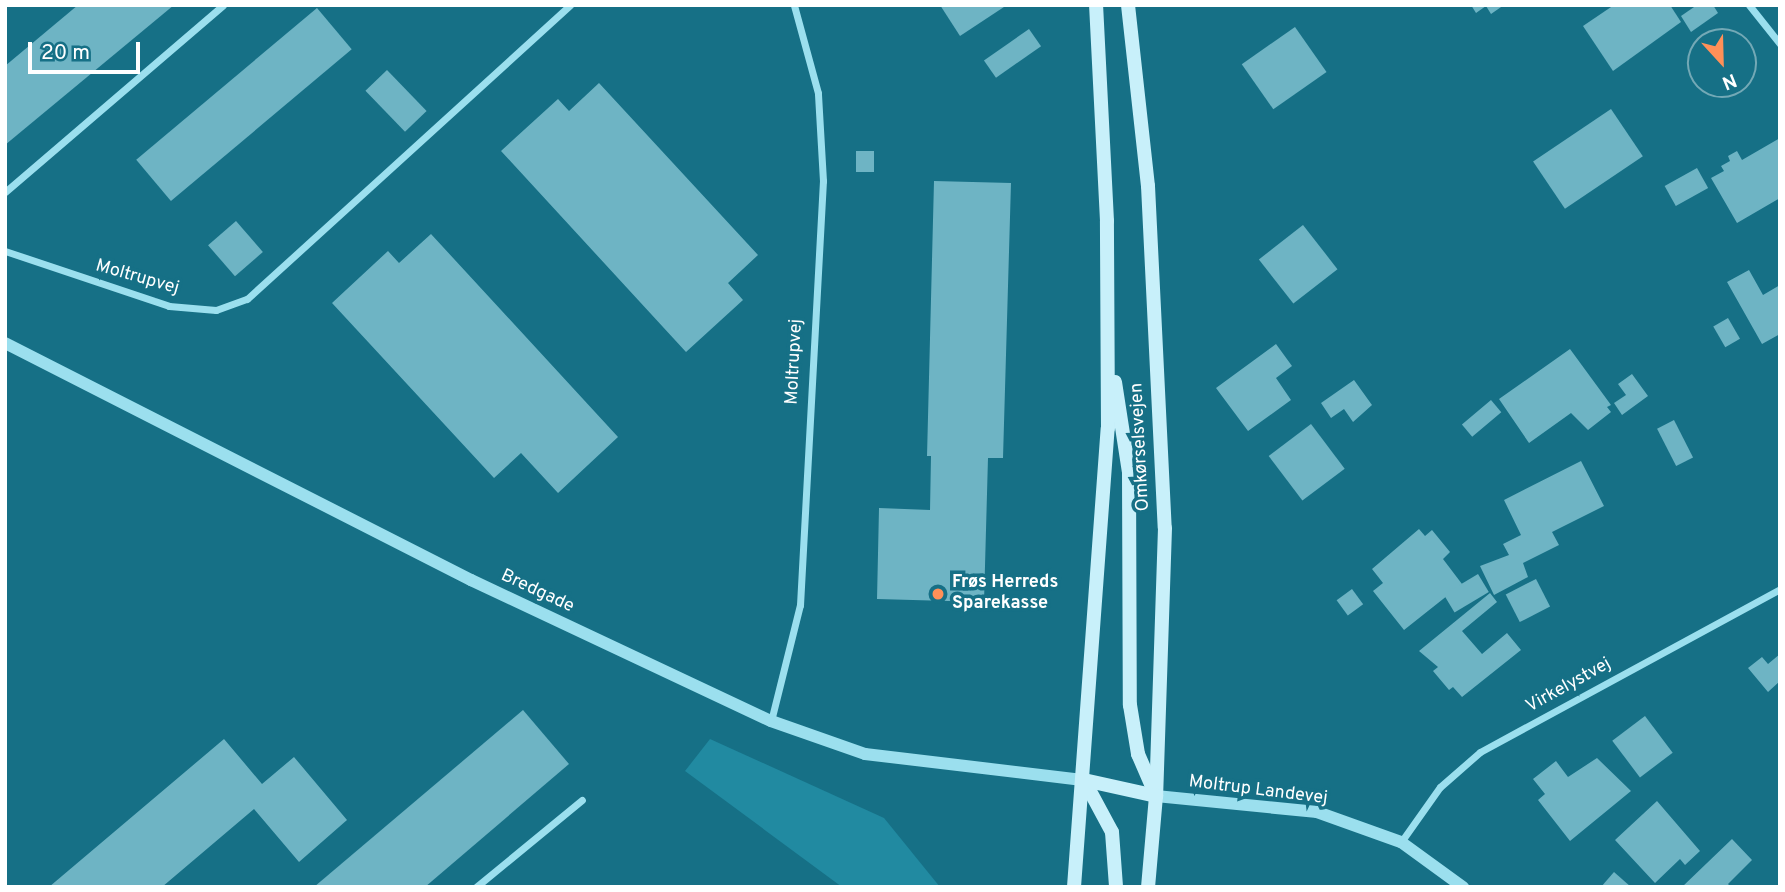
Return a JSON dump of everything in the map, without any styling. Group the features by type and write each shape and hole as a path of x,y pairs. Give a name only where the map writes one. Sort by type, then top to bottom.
{"main road":[{"name":"Omkørselsvejen","path":"1074,887 1108,428 1108,333 1096,5"},
{"name":"Omkørselsvejen","path":"1128,5 1148,186 1165,528 1156,796 1148,887"},
{"path":"1108,333 1129,472 1130,705 1138,754 1156,796"},
{"path":"1084,780 1156,796"},
{"path":"1084,780 1112,832 1116,887"}],"street":[{"path":"5,192 223,5"},
{"name":"Moltrupvej","path":"5,251 169,306 216,310 247,299 570,5"},
{"name":"Moltrupvej","path":"771,722 800,605 822,181 818,93 794,5"},
{"path":"1749,5 1780,44"},
{"name":"Bredgade","path":"5,343 471,580 771,722 865,754 1084,780"},
{"name":"Virkelystvej","path":"1401,842 1440,787 1480,752 1780,589"},
{"name":"Moltrup Landevej","path":"1156,796 1317,812 1401,842 1463,887"},
{"path":"475,887 582,800"}],"shaded area":[{"path":"710,739 884,818 940,887 842,887 685,771"}],"building":[{"path":"78,5 174,5 5,145 5,66"},
{"path":"940,5 1007,5 960,36"},
{"path":"1471,5 1504,5 1491,14 1486,6 1476,13"},
{"path":"1614,5 1670,5 1681,22 1613,71 1583,26"},
{"path":"1697,5 1713,5 1718,13 1697,28 1688,28 1681,16"},
{"path":"317,8 352,49 171,201 136,160"},
{"path":"1295,27 1327,72 1273,109 1242,64"},
{"path":"1029,29 1041,46 996,78 984,61"},
{"path":"387,70 427,111 405,132 365,91"},
{"path":"599,83 758,255 728,283 743,300 686,352 501,151 558,99 569,111"},
{"path":"1611,109 1643,156 1565,209 1533,162"},
{"path":"1780,138 1780,198 1737,223 1711,178 1724,171 1721,166 1730,161 1728,156 1737,151 1742,160"},
{"path":"856,151 874,151 874,172 856,172"},
{"path":"1697,168 1708,188 1676,206 1665,186"},
{"path":"934,181 1011,183 1003,458 988,458 984,602 877,599 879,508 930,510 931,456 927,456"},
{"path":"236,221 263,252 235,276 208,245"},
{"path":"1303,225 1337,269 1293,304 1259,259"},
{"path":"431,234 618,437 558,493 521,453 494,478 332,303 388,251 399,263"},
{"path":"1749,270 1763,295 1780,285 1780,334 1762,344 1727,282"},
{"path":"1728,318 1740,339 1725,347 1713,326"},
{"path":"1276,344 1292,366 1276,378 1291,400 1248,431 1216,388"},
{"path":"1570,349 1611,405 1607,407 1611,412 1588,430 1571,413 1529,443 1499,399"},
{"path":"1632,374 1648,396 1622,415 1614,403 1626,395 1618,384"},
{"path":"1354,380 1372,405 1353,422 1344,409 1331,418 1321,403"},
{"path":"1491,400 1501,412 1472,437 1462,424"},
{"path":"1674,420 1693,457 1676,466 1657,429"},
{"path":"1311,424 1345,469 1302,501 1269,456"},
{"path":"1581,461 1604,506 1552,532 1559,545 1523,563 1528,577 1494,595 1480,566 1509,555 1503,544 1521,535 1504,500"},
{"path":"1419,529 1425,536 1432,530 1450,552 1443,559 1462,584 1404,630 1373,591 1383,583 1372,569"},
{"path":"1478,574 1489,592 1455,613 1444,595"},
{"path":"1536,579 1550,607 1520,622 1506,594"},
{"path":"1352,589 1363,604 1348,616 1337,600"},
{"path":"1490,593 1497,602 1462,631 1482,654 1507,633 1521,650 1462,697 1453,687 1449,690 1433,671 1438,667 1419,651"},
{"path":"1780,654 1780,681 1768,692 1748,668 1762,657 1768,664"},
{"path":"523,710 569,764 425,887 314,887"},
{"path":"1645,716 1673,753 1640,777 1612,741"},
{"path":"224,739 262,784 294,757 347,820 299,862 254,809 162,887 49,887"},
{"path":"1597,758 1631,791 1570,841 1538,800 1545,794 1533,779 1556,761 1568,777"},
{"path":"1657,801 1700,851 1685,865 1680,859 1655,883 1615,840"},
{"path":"1732,839 1752,860 1728,884 1731,887 1682,887"},
{"path":"1614,872 1631,887 1601,887"}],"place":[{"name":"Frøs Herreds Sparekasse","path":"938,594"}]}
